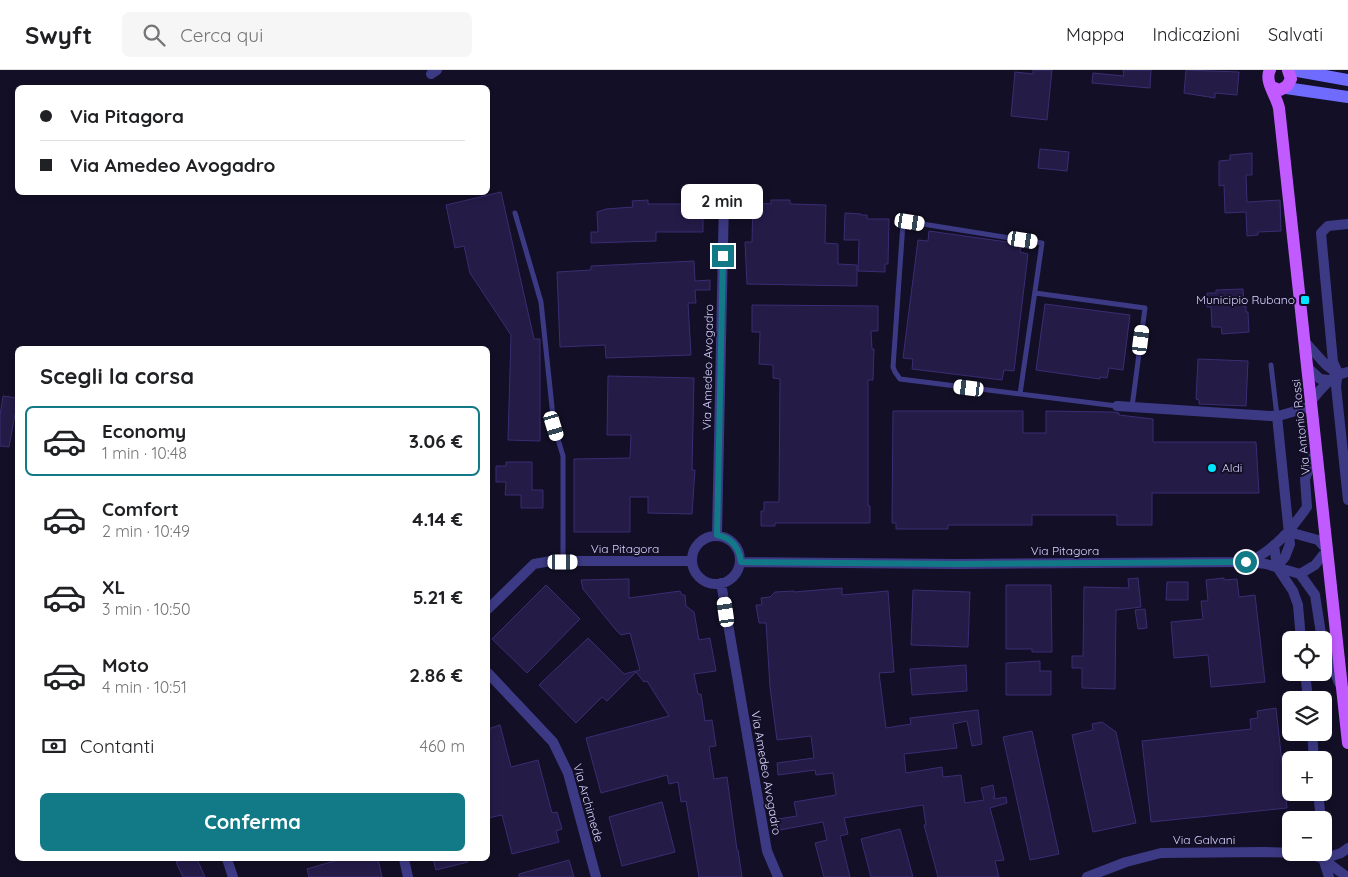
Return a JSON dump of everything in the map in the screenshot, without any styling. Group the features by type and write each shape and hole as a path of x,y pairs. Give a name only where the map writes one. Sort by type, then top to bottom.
{"main road":[{"path":"1273,80 1291,81 1290,70"},
{"name":"Via Antonio Rossi","path":"1273,80 1280,108 1348,744"}],"street":[{"path":"1290,70 1348,80"},
{"path":"1273,80 1348,97"},
{"name":"Via Amedeo Avogadro","path":"717,535 724,199"},
{"path":"1343,373 1333,362 1321,233 1328,226 1348,225"},
{"path":"1306,343 1326,365 1343,373"},
{"path":"1308,368 1320,379 1328,380"},
{"path":"1117,406 1277,416 1298,411 1312,403 1328,380 1343,373"},
{"path":"1343,373 1336,386 1348,500"},
{"name":"Via Antonio Rossi","path":"1277,416 1289,532"},
{"path":"1249,562 1274,546 1289,532 1307,507 1305,478 1317,450"},
{"path":"1289,532 1318,540 1327,550 1315,565 1300,574 1315,595 1321,631"},
{"path":"1277,567 1285,557 1290,544 1289,532"},
{"path":"717,535 725,537 737,546 741,562 735,576 721,584 713,584 705,582 698,576 694,569 692,553 702,540 709,536 717,535"},
{"path":"1274,546 1277,567 1293,590 1298,605 1301,631"},
{"name":"Via Pitagora","path":"490,607 534,564 692,561"},
{"name":"Via Pitagora","path":"741,562 957,564 1249,562 1277,567 1300,574"},
{"name":"Via Amedeo Avogadro","path":"721,584 767,850 778,877"},
{"path":"1332,665 1342,691"},
{"name":"Via Archimede","path":"490,675 553,742 568,773 596,877"},
{"path":"1332,855 1341,854 1348,848"},
{"name":"Via Galvani","path":"1087,877 1126,862 1161,852 1282,853"},
{"path":"228,861 233,877"},
{"path":"404,861 408,877"},
{"path":"1324,861 1329,877"},
{"path":"1328,861 1346,877"}],"lane":[{"path":"515,213 541,302 554,426 563,456 563,562"},
{"path":"1020,394 1042,243 910,222 903,223 893,367 900,379 1020,394 1117,406"},
{"path":"1035,293 1145,308 1132,408"},
{"name":"Via Antonio Rossi","path":"1271,365 1277,416"}],"building":[{"path":"1033,70 1052,70 1047,120 1011,116 1015,72 1033,74"},
{"path":"1123,70 1151,70 1150,88 1092,83 1093,73 1124,76"},
{"path":"1186,70 1239,72 1237,95 1215,93 1215,98 1184,93"},
{"path":"1040,149 1069,152 1067,171 1038,168"},
{"path":"1252,153 1252,175 1246,175 1247,202 1280,200 1281,231 1258,232 1258,235 1247,236 1246,212 1225,213 1224,185 1219,186 1219,161 1230,160 1230,155"},
{"path":"501,192 534,339 540,339 540,441 508,440 511,335 470,273 464,246 455,248 446,205"},
{"path":"648,200 648,204 703,204 703,232 656,232 656,241 591,243 591,232 598,232 597,212 606,209 633,207 632,201"},
{"path":"771,200 790,200 790,204 826,205 825,243 838,244 838,264 857,265 857,286 747,284 745,242 752,242 753,203 771,204"},
{"path":"845,213 867,215 867,219 889,219 888,264 885,264 885,272 858,271 859,240 844,240"},
{"path":"929,231 1021,244 1020,252 1028,254 1014,371 1004,370 1002,380 912,369 913,359 903,358 918,240 928,241"},
{"path":"694,261 695,281 710,280 710,290 695,290 696,303 688,303 691,355 606,358 605,345 560,347 557,272 591,270 591,266"},
{"path":"1243,289 1244,307 1246,306 1246,312 1248,312 1249,332 1222,334 1221,327 1212,327 1211,307 1207,307 1207,293 1216,293 1216,290"},
{"path":"1045,304 1130,315 1123,370 1109,368 1107,378 1100,377 1100,379 1036,370"},
{"path":"752,305 878,306 878,331 871,331 872,349 874,349 873,380 868,380 868,506 870,506 870,523 775,523 775,526 761,526 761,511 764,511 764,502 779,502 780,379 773,378 773,365 759,364 760,332 752,332"},
{"path":"1198,359 1248,361 1246,406 1199,404 1199,400 1196,399"},
{"path":"608,376 694,378 692,470 695,470 692,514 648,513 648,497 630,497 630,532 574,532 574,459 630,458 631,435 607,435"},
{"path":"3,396 15,398 15,414 9,447 0,446 0,415"},
{"path":"893,411 1023,411 1023,433 1046,433 1046,411 1113,412 1119,413 1119,415 1153,419 1153,442 1256,442 1259,493 1152,493 1152,525 1117,525 1117,515 1032,515 1032,525 948,525 948,529 896,529 896,523 892,523"},
{"path":"506,462 532,462 532,490 543,490 543,508 521,508 521,495 505,495 506,482 496,482 496,466 506,466"},
{"path":"1138,578 1141,607 1116,610 1115,689 1082,688 1082,668 1072,668 1072,656 1083,656 1084,587 1129,588 1128,579"},
{"path":"1224,578 1224,580 1237,579 1239,597 1255,595 1265,682 1211,687 1208,655 1174,658 1171,622 1203,619 1201,601 1208,601 1206,580"},
{"path":"629,579 629,598 680,591 682,595 685,595 686,606 694,612 699,640 710,638 716,671 694,674 698,694 701,694 705,721 712,720 716,746 709,747 714,779 727,777 742,877 699,877 686,801 681,802 678,782 669,784 667,775 601,793 586,738 669,716 647,681 644,682 636,672 607,701 602,697 576,723 539,685 588,638 624,674 640,670 630,633 621,635 615,629 583,589 581,580"},
{"path":"1167,582 1188,582 1188,600 1166,600"},
{"path":"546,585 580,619 527,673 492,639"},
{"path":"1006,585 1051,585 1052,652 1032,652 1032,649 1006,649"},
{"path":"842,588 842,595 888,591 894,672 879,673 886,728 911,724 910,718 978,710 982,744 972,746 967,721 953,724 957,748 904,754 906,773 942,767 943,777 961,775 965,803 984,800 981,788 993,785 994,799 1006,797 1007,803 990,808 1004,860 995,861 999,877 938,877 924,825 926,825 923,805 844,818 848,834 840,836 850,877 824,877 815,843 827,840 823,822 780,830 778,819 797,816 794,802 836,795 833,773 816,775 815,770 778,775 777,763 814,758 811,736 777,740 770,687 766,623 759,623 756,605 762,605 761,598 770,597 775,592"},
{"path":"913,590 970,592 968,647 911,645"},
{"path":"1145,609 1147,628 1138,629 1135,610"},
{"path":"1040,661 1040,671 1051,671 1051,695 1006,695 1006,663"},
{"path":"966,665 967,691 912,695 910,669"},
{"path":"1276,708 1282,763 1282,801 1286,801 1287,808 1151,822 1142,741 1251,729 1250,719 1258,718 1257,711"},
{"path":"1102,722 1116,732 1136,823 1093,832 1072,735 1093,730 1092,724"},
{"path":"500,725 511,767 538,760 552,813 557,812 562,829 556,831 559,842 512,854 502,815 490,818 490,728"},
{"path":"1032,731 1059,854 1030,860 1003,737"},
{"path":"662,802 675,852 622,866 609,817"},
{"path":"900,829 913,877 871,877 861,839"},
{"path":"569,860 574,877 519,877 519,874"},
{"path":"198,861 205,877 183,877 176,862"},
{"path":"334,861 378,861 382,877 309,877 307,869"},
{"path":"434,861 468,862 436,870"}],"place":[{"name":"Municipio Rubano","path":"1305,300"},
{"name":"Aldi","path":"1212,468"}],"route":[{"path":"723,256 717,535 725,537 737,546 741,562 957,564 1246,562"}]}
